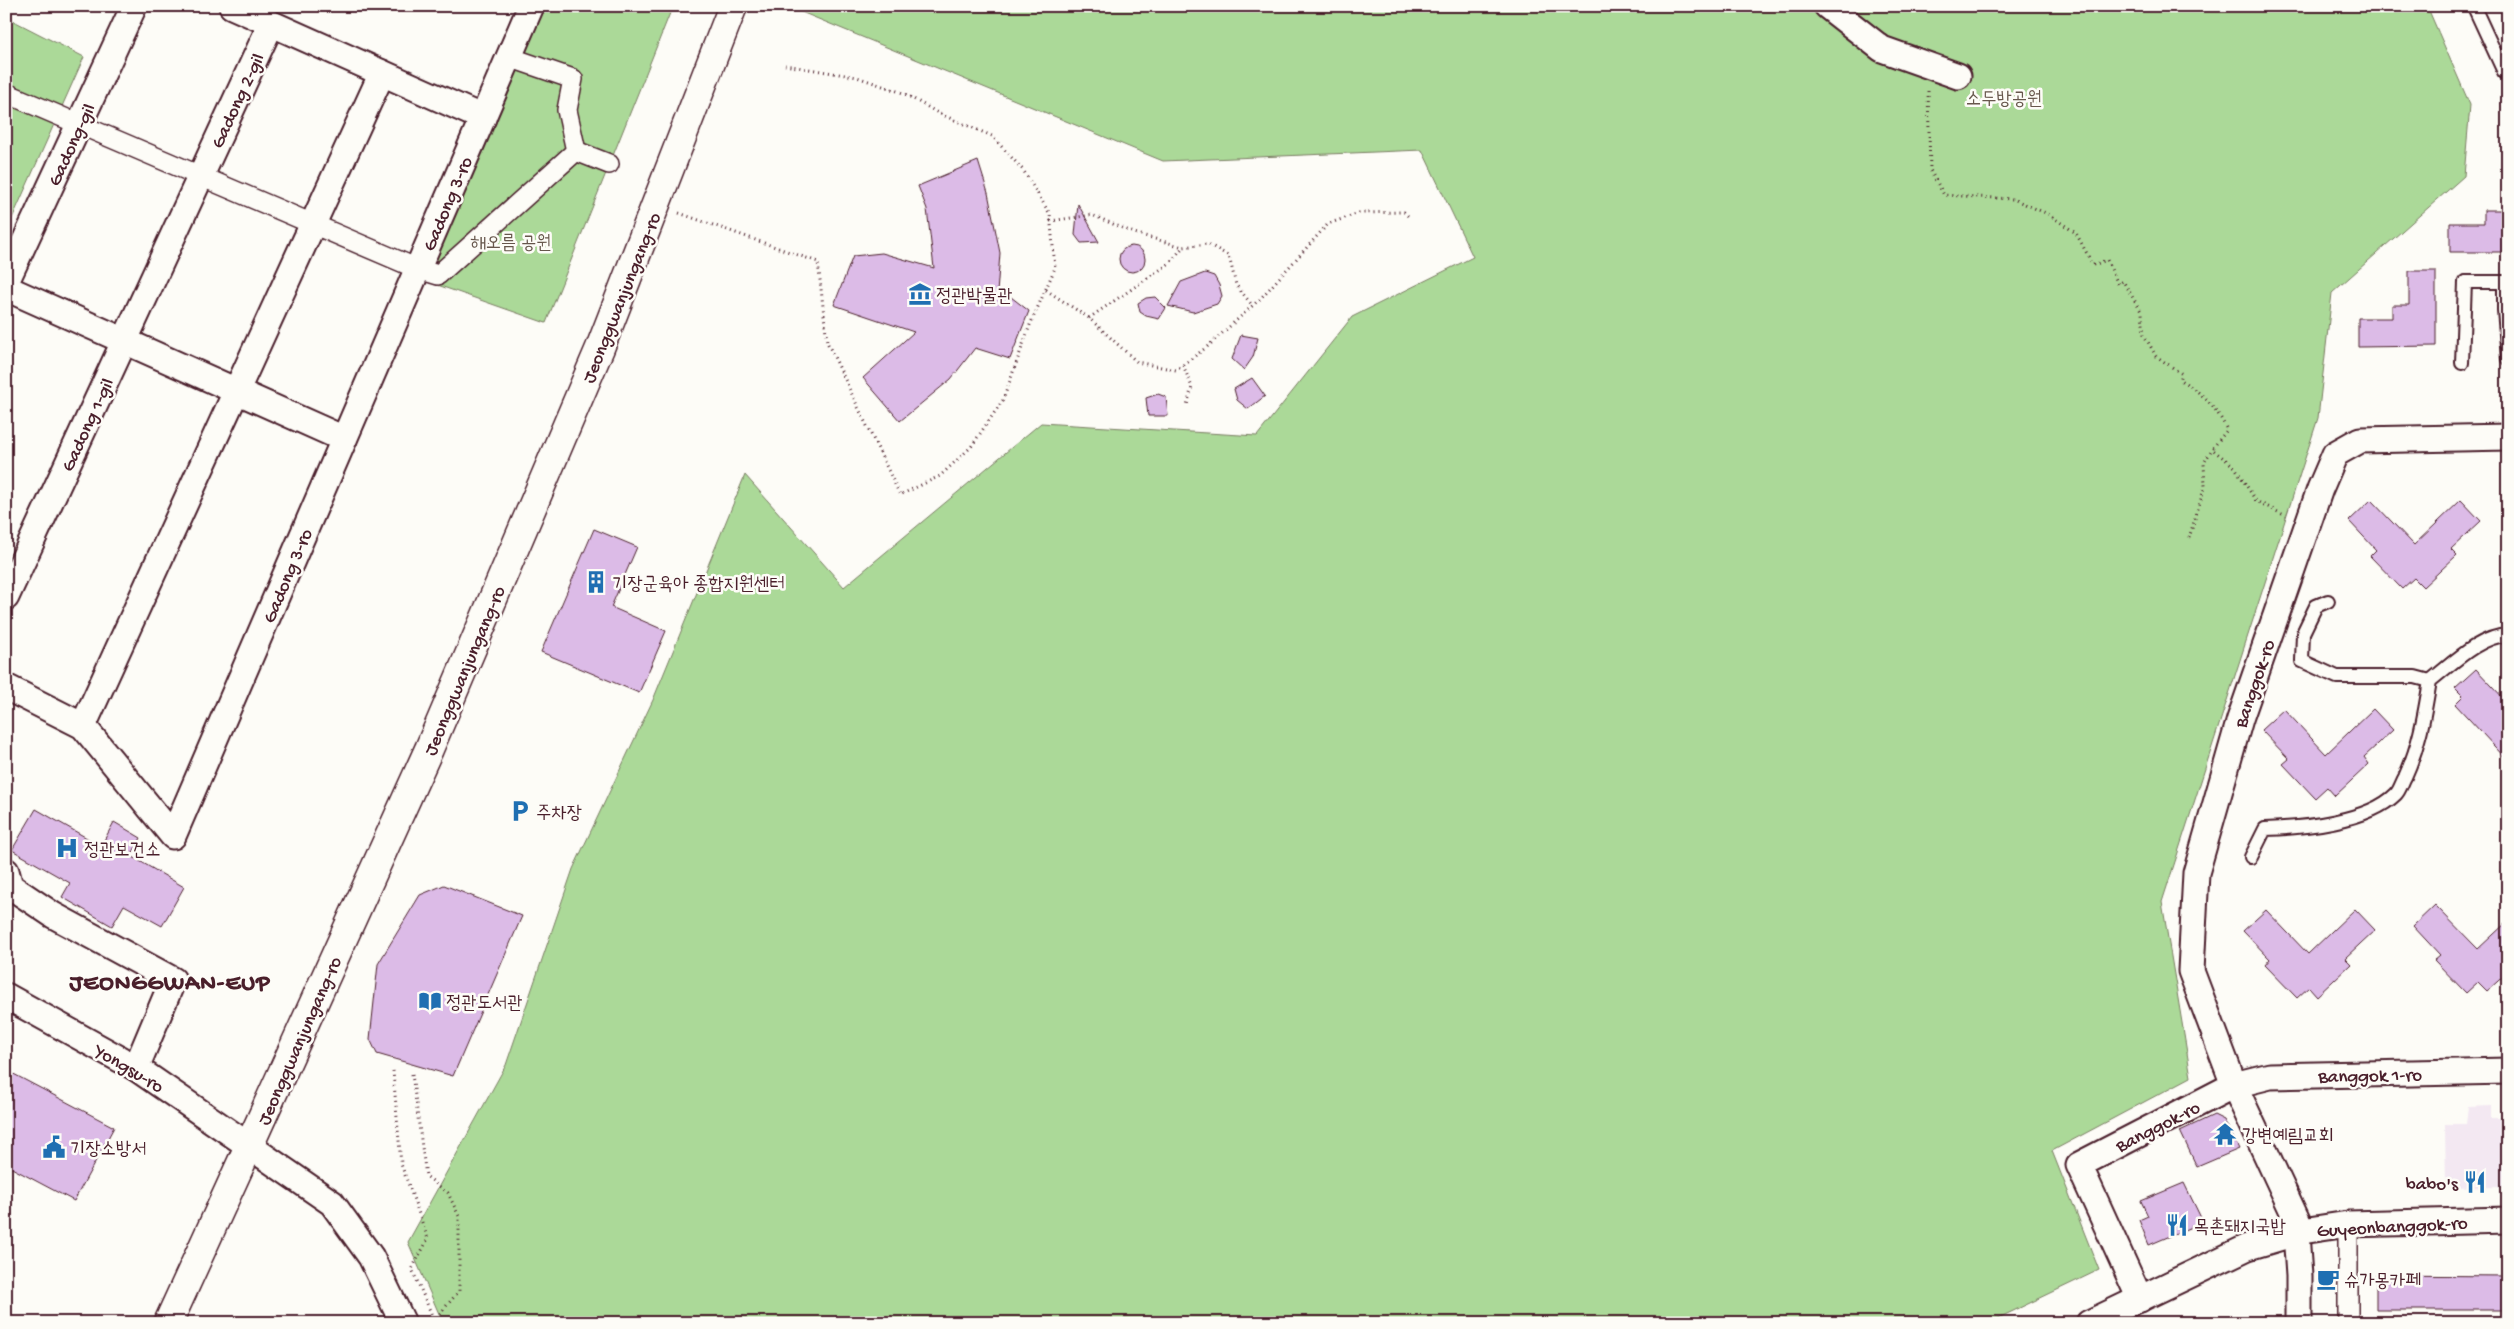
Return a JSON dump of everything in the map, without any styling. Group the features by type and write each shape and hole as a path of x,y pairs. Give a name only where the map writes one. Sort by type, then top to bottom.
{"main road":[{"name":"Jeonggwanjungang-ro","path":"168,1323 429,749 600,348 733,6"}],"street":[{"name":"Gadong-gil","path":"6,282 134,6"},
{"path":"232,6 483,118"},
{"name":"Gadong 3-ro","path":"83,726 173,836 531,6"},
{"path":"1827,6 1882,49 1958,76"},
{"name":"Gadong 2-gil","path":"200,177 271,24"},
{"path":"509,57 572,79 567,110 576,151"},
{"path":"6,688 83,726 382,73"},
{"path":"6,93 313,225 418,269 438,275 576,151"},
{"path":"576,151 609,164"},
{"name":"Gadong 1-gil","path":"6,597 200,177"},
{"path":"6,288 344,439"},
{"name":"Banggok-ro","path":"2299,1232 2234,1085 2191,971 2196,873 2240,719 2307,526 2335,454 2360,440 2508,437"},
{"path":"6,871 10,886 53,915 173,980 136,1068"},
{"name":"Yongsu-ro","path":"6,996 136,1068 332,1203 371,1257 403,1323"},
{"name":"Banggok 1-ro","path":"2234,1085 2270,1076 2508,1071"},
{"name":"Banggok-ro","path":"2140,1298 2079,1165 2234,1085"},
{"name":"Guyeonbanggok-ro","path":"2089,1323 2248,1247 2299,1232 2348,1224 2508,1220"},
{"path":"2348,1224 2348,1323"},
{"path":"2298,1323 2299,1232"}],"lane":[{"path":"2474,7 2504,72 2508,72"},
{"path":"2462,363 2464,282 2506,282 2504,310 2508,359"},
{"path":"2328,601 2316,606 2303,633 2302,661 2337,677 2415,677 2430,681"},
{"path":"2251,858 2265,829 2294,828 2332,822 2368,812 2397,794 2417,751 2430,681 2459,658 2495,636 2508,635"}],"path":[{"path":"657,205 818,262 828,342 900,495 940,476 972,447 1002,400 1030,325 1055,268 1050,214 1023,170 992,136 938,113 903,93 857,77 785,65"},
{"path":"1927,65 1930,170 1944,195 2013,199 2048,214 2076,233 2093,265 2107,260 2118,284 2123,281 2142,313 2144,335 2156,356 2182,374 2180,380 2195,389 2219,413 2226,430 2204,463 2205,486 2189,538"},
{"path":"1046,290 1089,318 1137,362 1176,370 1207,347 1252,305 1328,224 1359,213 1404,212 1409,216"},
{"path":"1050,221 1092,215 1134,233 1183,247 1208,244 1229,256 1236,285 1252,305"},
{"path":"1089,318 1170,263 1183,247"},
{"path":"1183,365 1192,387 1187,405"},
{"path":"2212,449 2235,466 2256,501 2307,526"},
{"path":"393,1072 401,1164 428,1239 412,1269 433,1322 459,1292 460,1216 448,1193 426,1176 412,1074"}],"shaded area":[{"path":"2491,1106 2491,1118 2508,1118 2508,1187 2446,1188 2445,1124 2466,1124 2468,1107"}],"green space":[{"name":"해오름 공원","path":"544,6 653,6 670,13 546,323 426,281"},
{"name":"소두방공원","path":"795,6 2427,6 2470,105 2464,176 2332,293 2318,418 2162,902 2191,1077 2052,1151 2099,1270 1988,1323 443,1323 408,1242 506,1065 573,869 653,700 745,475 844,587 1041,423 1257,436 1352,317 1473,257 1422,150 1163,161 794,9"},
{"path":"6,17 84,57 6,232"}],"building":[{"name":"정관박물관","path":"978,161 988,193 1000,253 997,293 1011,297 1029,311 1010,359 975,348 951,379 900,421 863,378 914,332 834,305 853,256 882,253 934,268 927,209 918,186"},
{"path":"1078,204 1099,242 1081,243 1075,235"},
{"path":"2484,210 2508,210 2508,252 2450,252 2450,223 2484,223"},
{"path":"1132,246 1141,250 1145,259 1141,268 1132,272 1123,268 1119,259 1123,250"},
{"path":"2409,271 2436,271 2436,346 2358,347 2358,318 2392,318 2392,305 2409,305"},
{"path":"1205,273 1214,276 1219,285 1222,296 1217,304 1193,312 1168,306 1181,282"},
{"path":"1155,297 1166,308 1159,319 1146,316 1140,312 1138,303 1146,298"},
{"path":"1241,335 1258,338 1253,357 1244,370 1232,359"},
{"path":"1252,378 1265,396 1248,409 1237,400 1234,389"},
{"path":"1158,394 1166,397 1168,416 1148,416 1146,398"},
{"path":"2371,500 2414,545 2461,500 2481,521 2451,549 2457,555 2423,587 2414,578 2402,589 2370,556 2376,550 2349,521"},
{"name":"기장군육아 종합지원센터","path":"594,529 637,547 611,607 666,631 639,693 541,652"},
{"path":"2476,669 2508,703 2508,761 2455,704 2463,696 2455,688"},
{"path":"2284,709 2326,754 2373,709 2393,730 2364,757 2369,764 2335,796 2327,787 2315,798 2283,764 2289,759 2261,730"},
{"path":"36,809 101,846 114,822 141,838 131,856 184,887 162,926 124,905 112,926 62,897 70,883 12,850"},
{"name":"정관도서관","path":"444,885 522,916 453,1076 377,1054 370,1039 378,964 420,895"},
{"path":"2435,905 2478,949 2508,921 2508,972 2487,991 2478,982 2466,993 2434,960 2440,955 2413,926"},
{"path":"2355,909 2375,930 2345,958 2351,964 2317,996 2309,987 2297,998 2265,965 2270,959 2243,931 2266,910 2308,954"},
{"name":"기장소방서","path":"6,1070 114,1127 74,1201 6,1165"},
{"path":"2214,1115 2224,1120 2239,1149 2197,1167 2180,1131"},
{"path":"2184,1183 2203,1222 2149,1245 2139,1220 2148,1216 2141,1201"},
{"path":"2376,1275 2508,1276 2508,1310 2376,1310"}],"place":[{"name":"정관박물관","path":"920,294"},
{"name":"기장군육아 종합지원센터","path":"596,582"},
{"name":"주차장","path":"520,811"},
{"name":"정관보건소","path":"67,848"},
{"name":"정관도서관","path":"430,1001"},
{"name":"강변예림교회","path":"2225,1134"},
{"name":"기장소방서","path":"54,1147"},
{"name":"babo's","path":"2475,1182"},
{"name":"목촌돼지국밥","path":"2177,1225"},
{"name":"슈가몽카페","path":"2328,1279"}],"district":[{"name":"JEONGGWAN-EUP","path":"170,981"}]}
